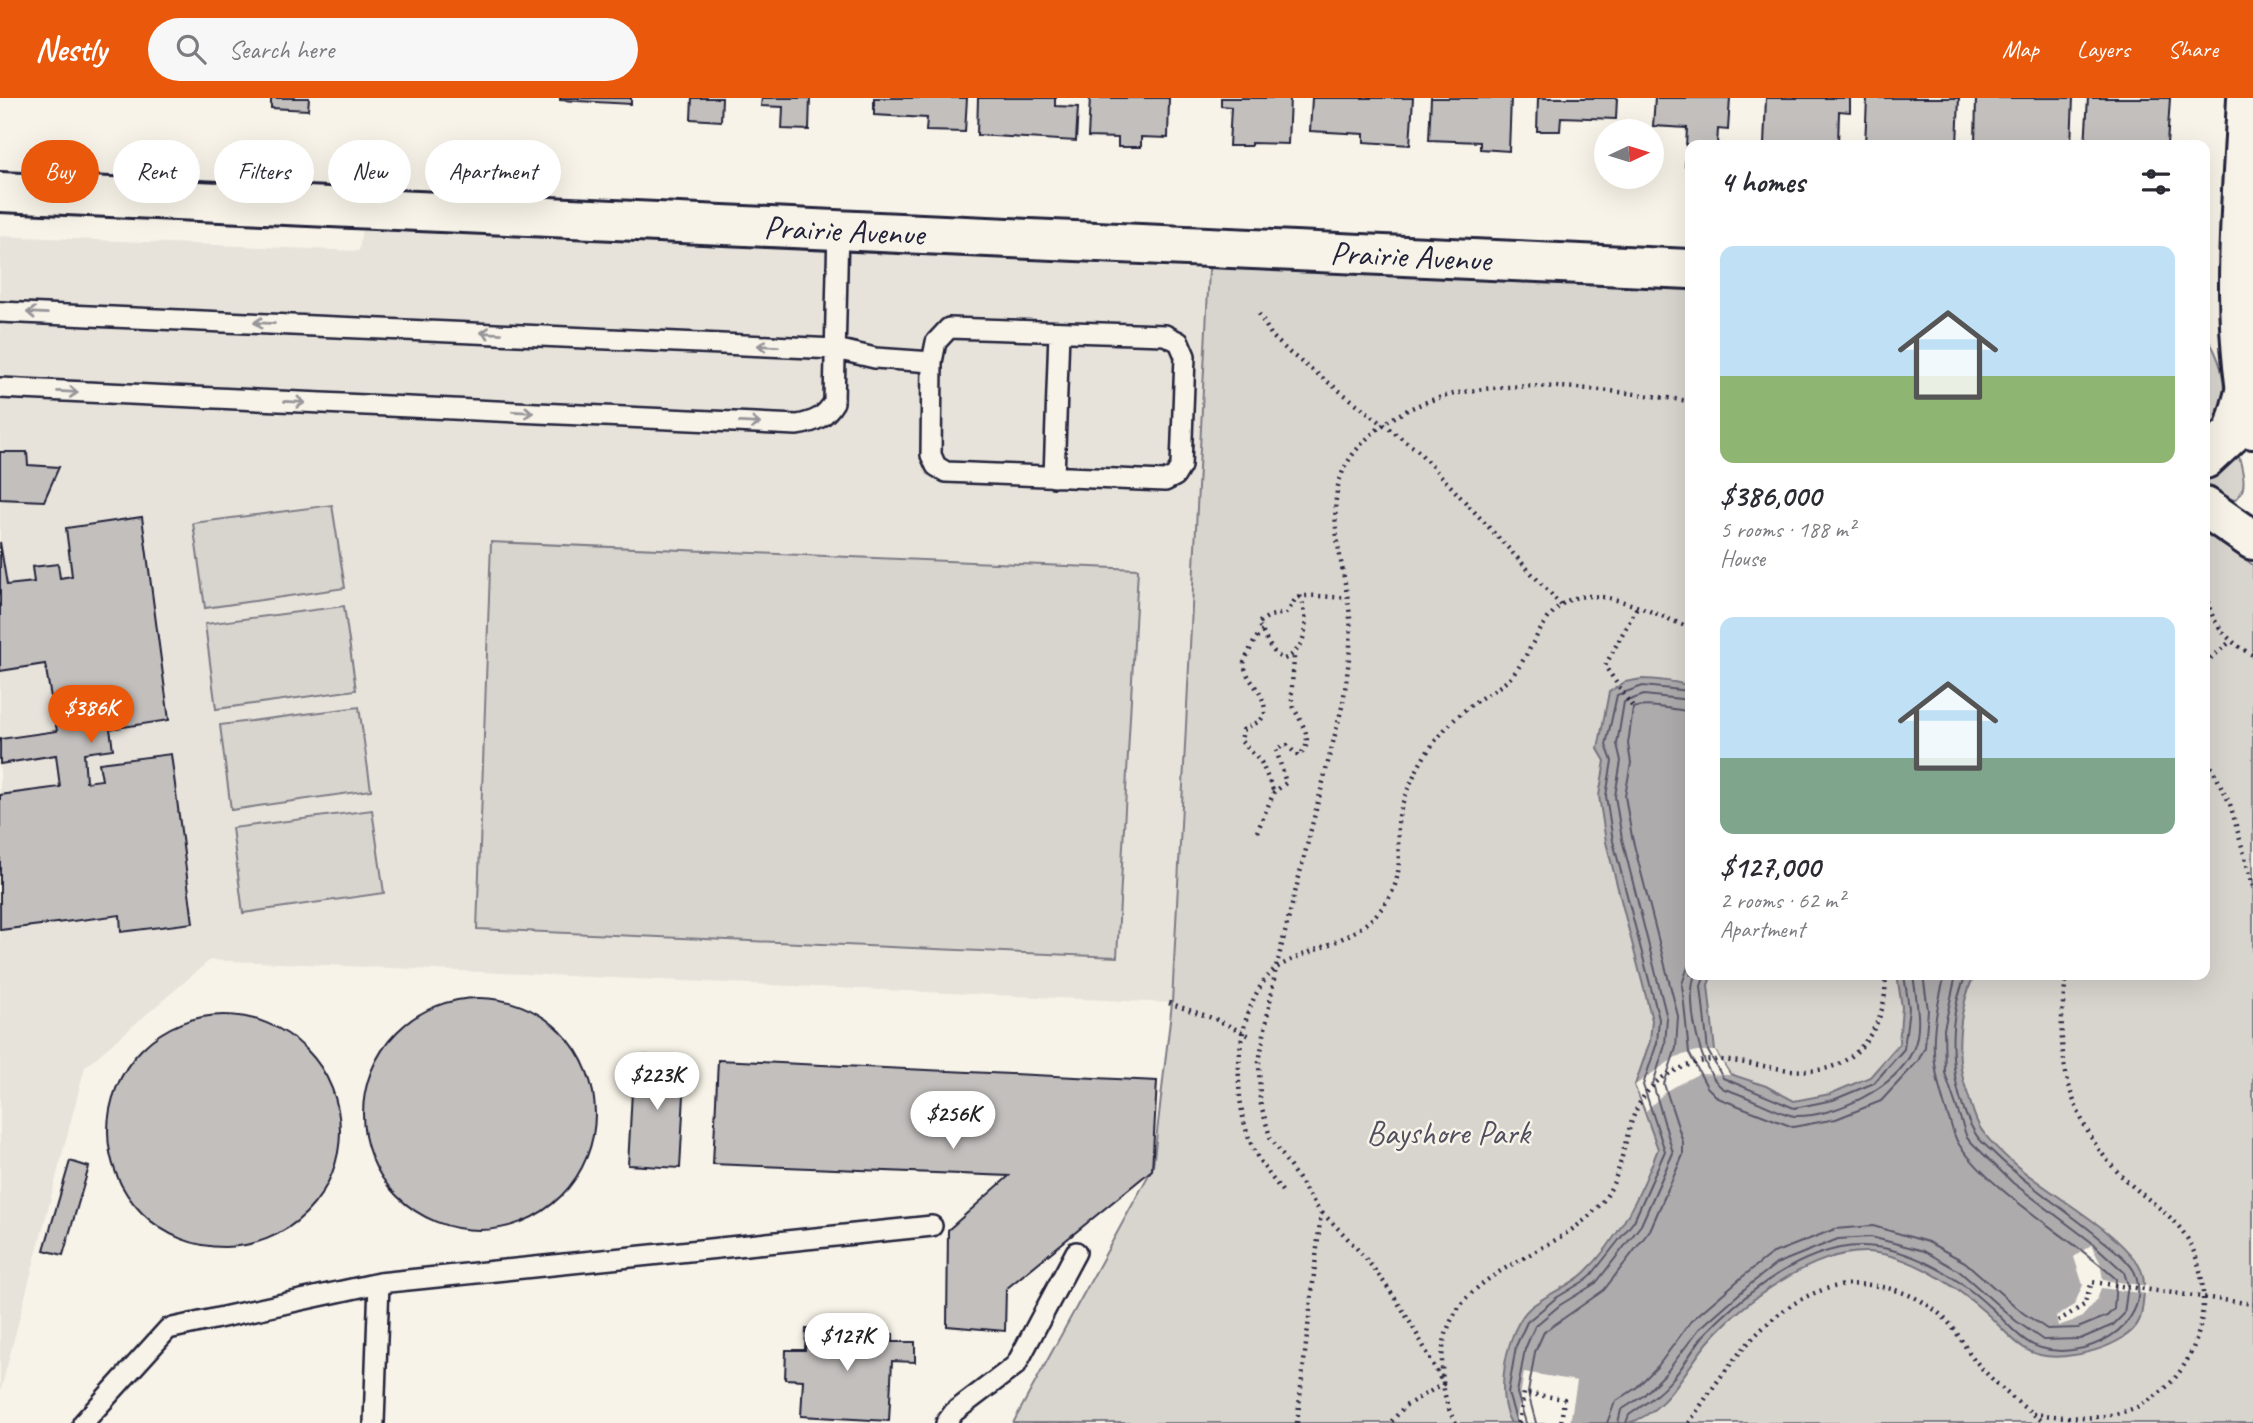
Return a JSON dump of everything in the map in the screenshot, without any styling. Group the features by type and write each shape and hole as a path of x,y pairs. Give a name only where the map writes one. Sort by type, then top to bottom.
{"street":[{"path":"2247,98 2221,300 2253,429"},
{"name":"Prairie Avenue","path":"0,192 838,228 1685,269"},
{"path":"2210,454 2234,432 2245,393"},
{"path":"2210,510 2253,540"}],"lane":[{"path":"0,388 797,425 813,422 826,415 835,402 838,228"},
{"path":"0,312 836,349 875,358 932,362"},
{"path":"949,328 1165,335 1179,342 1185,356 1181,466 1175,476 1165,481 946,472 936,466 931,455 932,362 936,342 949,328"},
{"path":"1054,477 1059,332"},
{"path":"83,1423 168,1329 379,1283 932,1226"},
{"path":"946,1423 954,1412 1016,1365 1076,1252"},
{"path":"374,1423 379,1283"}],"path":[{"path":"1259,314 1272,336 1290,353 1418,450 1561,605"},
{"path":"1454,1422 1443,1384 1392,1290 1350,1240 1321,1213 1270,1137 1260,1101 1259,1062 1276,968 1343,702 1350,641 1336,512 1337,491 1356,448 1384,423 1426,401 1523,387 1595,389 1685,400"},
{"path":"1300,596 1347,597"},
{"path":"1294,654 1284,659 1273,654 1258,623 1269,616 1286,613 1300,596"},
{"path":"1257,832 1274,792 1286,783 1277,761 1278,746 1287,745 1298,756 1305,748 1305,724 1292,702 1294,654 1306,624 1300,596"},
{"path":"1282,1191 1260,1163 1244,1124 1239,1073 1243,1034 1250,1010 1268,975 1276,968 1347,937 1385,904 1395,885 1401,864 1396,824 1422,758 1444,728 1472,704 1508,680 1551,615 1561,605 1582,596 1637,607 1685,626"},
{"path":"2210,603 2217,625 2231,641 2253,655"},
{"path":"1632,706 1605,666 1637,607"},
{"path":"1262,631 1256,637 1252,653 1244,663 1247,674 1262,692 1265,713 1260,721 1243,730 1240,737 1242,744 1261,762 1274,792"},
{"path":"2210,659 2231,641"},
{"path":"2210,764 2230,804 2253,886"},
{"path":"1443,1384 1445,1343 1468,1298 1493,1273 1566,1234 1597,1208 1616,1179 1626,1138 1640,1100 1663,1078 1679,1069 1719,1060 1795,1072 1840,1064 1854,1054 1875,1028 1885,994 1885,980"},
{"path":"2033,1414 2074,1419 2111,1415 2155,1397 2177,1376 2193,1351 2200,1328 2203,1297 2198,1262 2186,1237 2168,1213 2131,1185 2106,1160 2073,1100 2064,1070 2061,1038 2067,980"},
{"path":"1169,1003 1215,1019 1252,1037"},
{"path":"1297,1423 1321,1213"},
{"path":"2058,1321 2084,1305 2092,1282 2253,1304"},
{"path":"1689,1423 1720,1377 1781,1313 1820,1290 1858,1284 1898,1290 1941,1315 1982,1369 2045,1423"},
{"path":"1390,1423 1405,1406 1443,1384"},
{"path":"1519,1423 1524,1393 1564,1399 1561,1423"}],"shaded area":[{"path":"362,228 1209,270 1172,1003 210,960 85,1067 0,1393 0,236 359,251"}],"green space":[{"name":"Bayshore Park","path":"1215,265 1685,285 1685,980 2210,980 2210,533 2253,565 2253,1423 1013,1423 1153,1167 1172,1003 1209,270"},
{"path":"2210,343 2219,362 2224,389 2223,403 2210,435"},
{"path":"2236,444 2244,483 2239,496 2233,500 2210,485 2210,466"},
{"path":"332,505 345,588 205,608 193,523"},
{"path":"491,542 1138,569 1117,957 477,929"},
{"path":"344,606 356,690 216,709 205,624"},
{"path":"359,707 371,790 231,810 220,725"},
{"path":"372,810 384,893 243,913 232,828"}],"water":[{"path":"1642,679 1685,684 1685,980 1710,980 1708,985 1715,1051 1730,1074 1766,1086 1794,1101 1830,1094 1870,1077 1899,1044 1902,1007 1898,980 1972,980 1962,1017 1959,1047 1962,1075 1975,1117 1980,1128 1999,1151 2104,1230 2123,1246 2138,1264 2144,1281 2141,1314 2132,1330 2122,1338 2080,1354 2051,1357 2040,1355 2017,1343 1985,1312 1946,1282 1916,1265 1884,1254 1847,1254 1802,1269 1740,1310 1709,1341 1664,1400 1641,1418 1628,1423 1511,1423 1503,1397 1503,1381 1509,1347 1515,1331 1530,1308 1584,1273 1608,1246 1636,1199 1658,1149 1635,1085 1650,1041 1652,1020 1606,842 1599,796 1605,761 1598,749 1609,692 1625,682"}],"pier":[{"path":"1697,1051 1715,1051 1730,1075 1698,1074 1666,1091 1646,1111 1635,1085 1676,1057"},
{"path":"2091,1245 2100,1262 2103,1280 2148,1286 2147,1294 2101,1288 2097,1300 2081,1318 2058,1326 2056,1316 2074,1305 2083,1285 2074,1257"},
{"path":"1524,1372 1577,1381 1570,1423 1516,1423"}],"building":[{"path":"271,98 309,98 308,110 271,108"},
{"path":"631,98 631,104 560,100"},
{"path":"692,98 722,98 721,121 691,119"},
{"path":"762,98 810,98 809,130 782,129 783,107 761,106"},
{"path":"874,98 967,98 965,132 926,131 927,118 874,115"},
{"path":"978,98 1055,98 1055,106 1078,107 1076,141 977,135"},
{"path":"1090,98 1169,98 1168,138 1141,137 1141,147 1118,147 1118,138 1088,137"},
{"path":"1221,98 1290,98 1288,144 1251,143 1251,146 1229,146 1231,107 1221,106"},
{"path":"1312,98 1413,98 1410,145 1364,142 1364,134 1310,131"},
{"path":"1431,98 1511,98 1509,151 1480,149 1480,142 1429,140"},
{"path":"1538,98 1617,98 1616,119 1561,117 1560,131 1537,131"},
{"path":"1655,98 1730,98 1728,130 1718,129 1717,140 1686,140 1687,128 1664,127 1664,119 1654,119"},
{"path":"1766,98 1850,98 1850,112 1839,111 1838,140 1764,140"},
{"path":"1867,98 1959,98 1957,140 1865,140"},
{"path":"1976,98 2073,98 2071,140 1975,140"},
{"path":"2088,98 2170,98 2167,140 2085,140"},
{"path":"0,452 27,452 28,465 59,467 44,501 0,499"},
{"path":"142,517 169,720 110,729 113,749 84,753 86,782 102,780 99,763 171,754 193,923 121,932 120,915 0,930 0,795 60,787 56,755 0,764 0,739 57,731 45,664 0,671 0,542 7,585 34,582 32,567 58,564 60,578 72,576 66,528"},
{"path":"479,998 502,1000 534,1012 553,1024 569,1040 590,1080 595,1114 593,1137 581,1169 569,1188 553,1204 513,1225 479,1230 456,1228 424,1216 405,1204 389,1188 368,1148 363,1114 365,1091 377,1059 389,1040 405,1024 445,1003"},
{"path":"213,1015 235,1015 279,1028 298,1041 314,1057 327,1076 335,1097 340,1131 338,1154 327,1186 314,1205 298,1221 279,1234 258,1242 235,1247 213,1247 169,1234 150,1221 134,1205 121,1186 113,1165 108,1142 108,1120 121,1076 134,1057 150,1041 169,1028 190,1020"},
{"path":"634,1055 686,1058 680,1168 628,1165"},
{"path":"718,1060 1157,1081 1152,1170 1006,1289 1005,1331 947,1326 948,1230 1009,1176 713,1164"},
{"path":"70,1161 89,1167 63,1255 44,1250"},
{"path":"806,1329 893,1334 893,1342 915,1342 915,1362 892,1361 889,1421 801,1416 803,1380 785,1379 786,1350 805,1350"}]}
